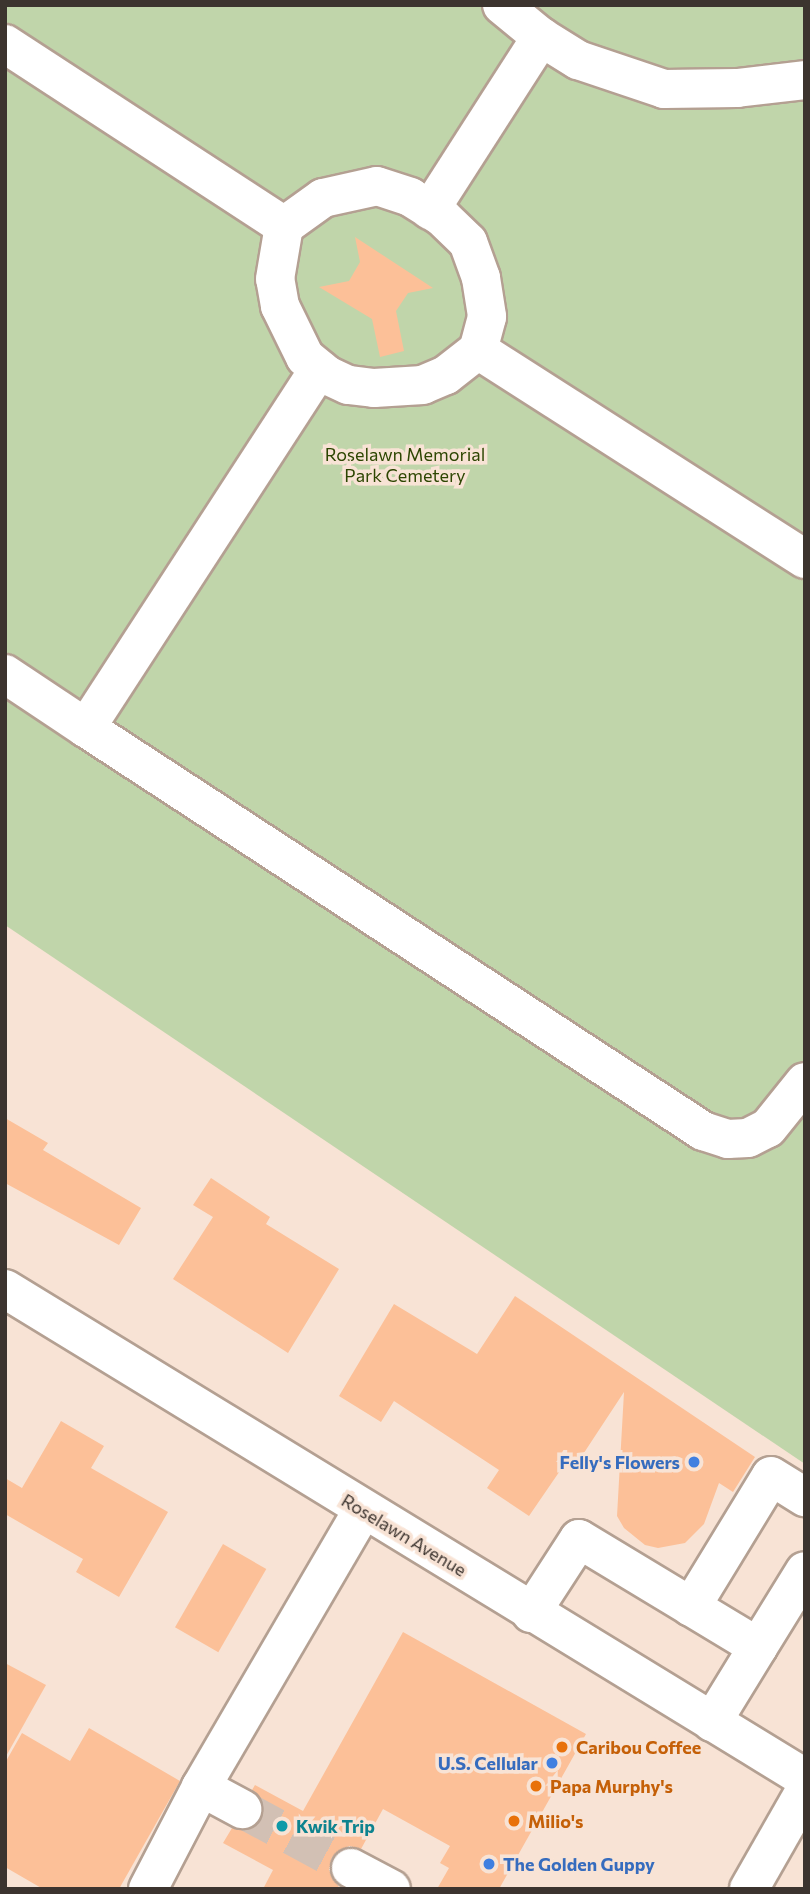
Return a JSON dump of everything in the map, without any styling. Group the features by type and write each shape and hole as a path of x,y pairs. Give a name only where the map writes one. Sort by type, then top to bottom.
{"street":[{"path":"502,5 541,37 590,64 664,89 737,88 805,80"},
{"path":"430,210 541,37"},
{"path":"5,44 284,226"},
{"path":"377,186 430,210 468,242 481,278 486,317 478,350 446,375 423,385 348,385 319,369 291,335 280,306 275,279 284,226 323,198 377,186"},
{"path":"478,350 805,559"},
{"path":"86,728 319,369"},
{"path":"5,674 703,1131 738,1138 768,1128 805,1082"},
{"name":"Roselawn Avenue","path":"5,1289 531,1613 805,1778"},
{"path":"691,1607 771,1476 805,1497"},
{"path":"148,1889 201,1787 363,1510"},
{"path":"531,1613 579,1539 758,1647"},
{"path":"712,1722 805,1571"},
{"path":"201,1787 242,1809"},
{"path":"750,1889 805,1791"},
{"path":"351,1868 391,1889"}],"green space":[{"name":"Roselawn Memorial Park Cemetery","path":"5,5 805,5 805,1464 5,925"}],"building":[{"path":"355,237 433,288 408,293 396,311 404,351 380,357 372,319 319,287 349,281 360,262"},
{"path":"5,1118 48,1143 43,1150 141,1208 119,1245 5,1183"},
{"path":"211,1178 270,1217 266,1224 339,1269 288,1353 173,1279 213,1217 193,1205"},
{"path":"515,1296 755,1457 733,1492 719,1483 704,1524 685,1543 658,1548 645,1545 624,1528 617,1516 624,1392 574,1468 566,1462 529,1516 487,1488 499,1470 394,1401 381,1422 339,1396 394,1304 477,1354"},
{"path":"61,1421 104,1446 91,1468 168,1512 119,1597 76,1572 83,1559 5,1514 5,1478 22,1488"},
{"path":"223,1544 266,1569 218,1652 175,1627"},
{"path":"403,1632 586,1734 499,1889 437,1889 449,1868 440,1863 450,1846 383,1809 361,1849 349,1846 332,1857 329,1870 340,1889 263,1889 273,1870 223,1843 232,1828 253,1828 262,1819 264,1808 252,1790 255,1785 303,1811"},
{"path":"5,1663 46,1685 5,1758"},
{"path":"89,1728 180,1781 119,1889 43,1889 5,1867 5,1763 22,1733 70,1761"}],"tunnel":[{"path":"242,1809 351,1868"}],"place":[{"name":"Felly's Flowers","path":"694,1462"},
{"name":"Caribou Coffee","path":"562,1747"},
{"name":"U.S. Cellular","path":"552,1763"},
{"name":"Papa Murphy's","path":"536,1786"},
{"name":"Milio's","path":"514,1821"},
{"name":"Kwik Trip","path":"282,1826"},
{"name":"The Golden Guppy","path":"489,1864"}]}
